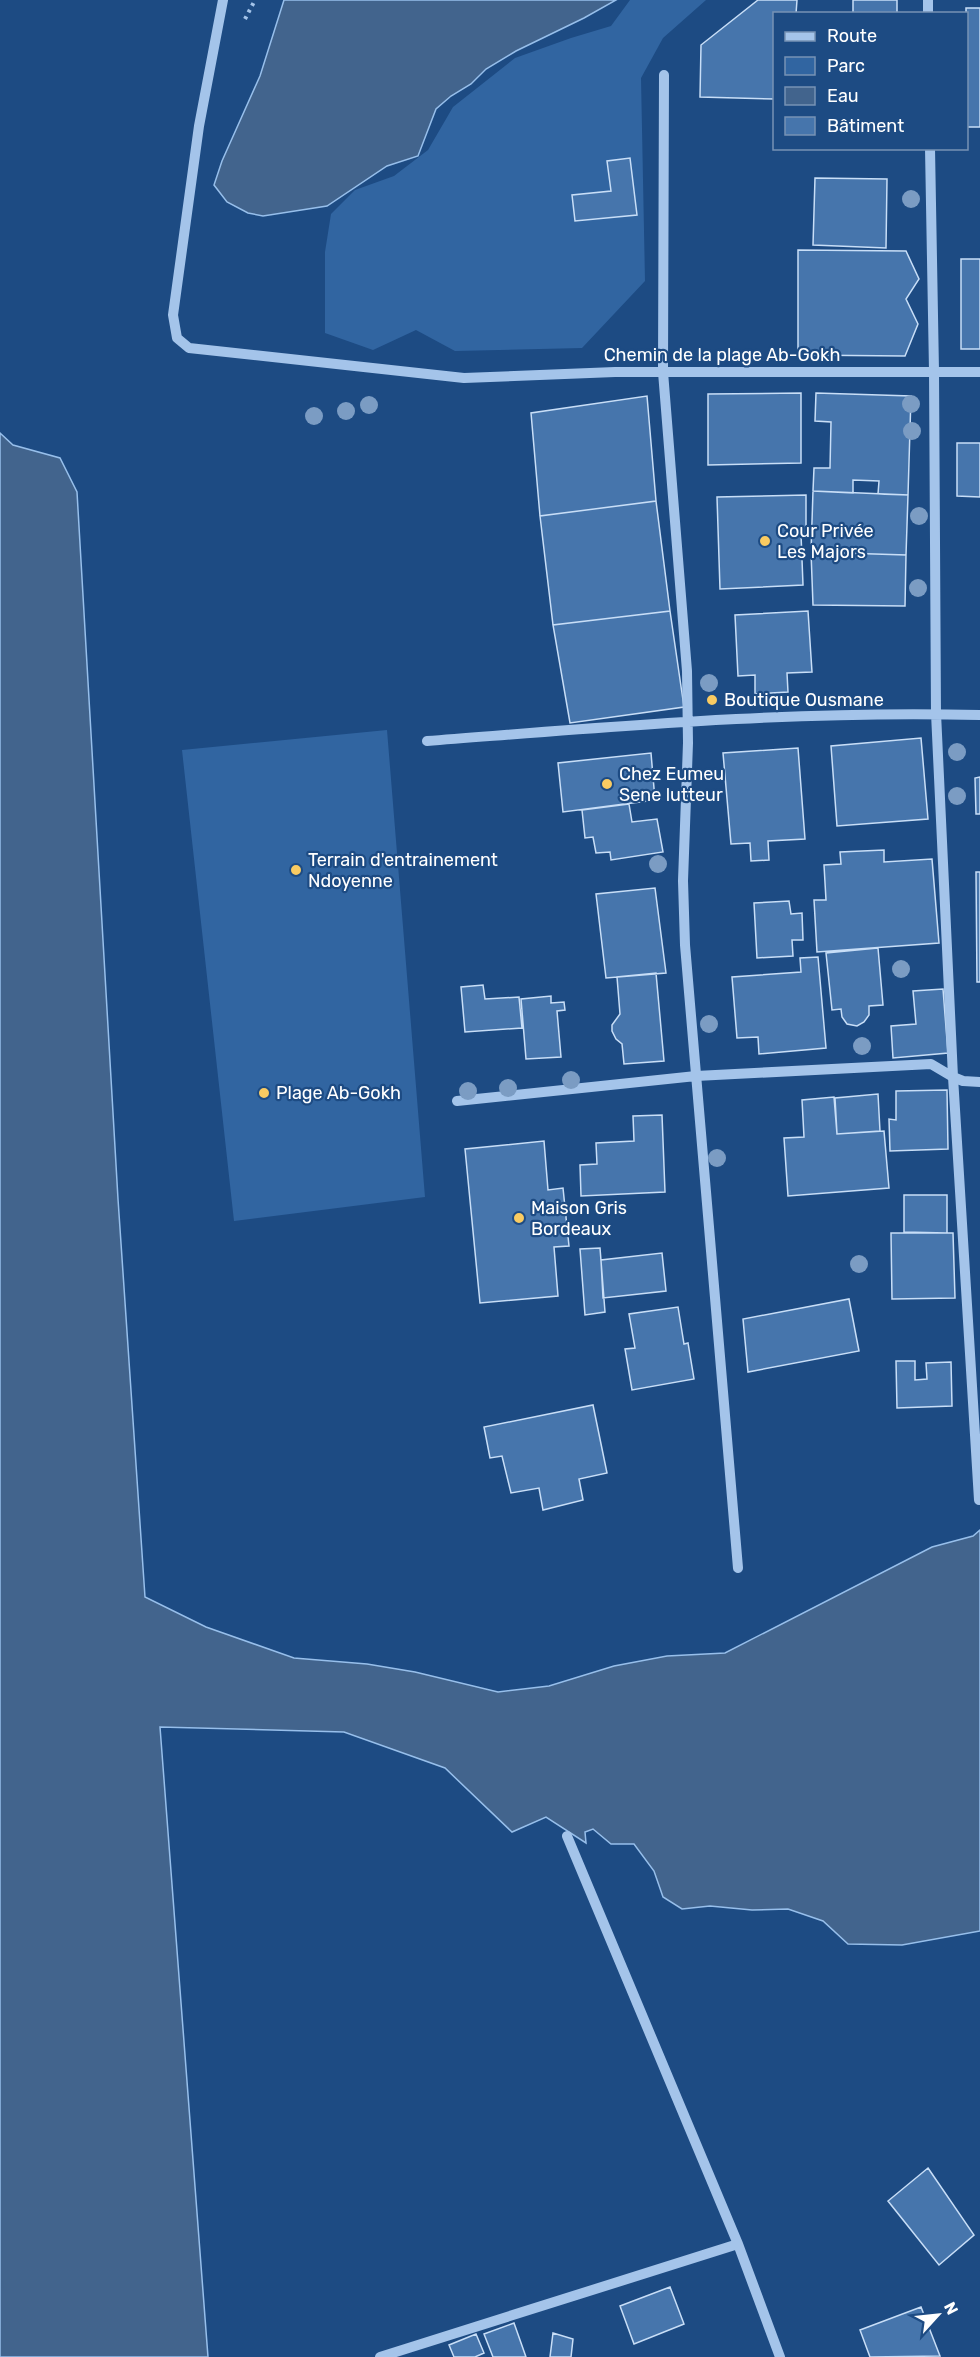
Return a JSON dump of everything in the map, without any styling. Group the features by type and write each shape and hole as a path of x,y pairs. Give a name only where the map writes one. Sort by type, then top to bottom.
{"street":[{"name":"Chemin de la plage Ab-Gokh","path":"223,0 199,126 172,315 177,338 189,348 464,378 663,372 980,372"},
{"path":"664,75 663,372 687,671 688,722 683,881 685,945 738,1568"},
{"path":"930,150 936,713 952,1077 979,1500"},
{"path":"427,741 688,722 894,713 980,715"},
{"path":"457,1101 696,1076 931,1064 952,1077 963,1081 980,1082"},
{"path":"567,1836 738,2244 780,2357"},
{"path":"380,2357 738,2244"}],"green space":[{"path":"630,0 706,0 663,38 641,78 645,281 582,348 455,351 416,330 373,350 325,333 325,252 331,214 355,190 394,176 428,150 453,107 515,58 611,26"},
{"name":"Terrain d'entrainement Ndoyenne","path":"387,730 425,1197 234,1221 182,750"}],"water":[{"path":"284,0 616,0 516,51 486,69 471,84 451,96 436,109 418,156 387,166 327,206 263,216 248,213 227,202 214,185 222,161 260,76"},
{"path":"0,433 13,445 60,458 77,492 118,1199 145,1597 206,1627 294,1658 367,1664 415,1672 498,1692 549,1686 614,1666 667,1656 725,1653 932,1547 973,1536 980,1530 980,1931 902,1945 848,1944 823,1921 788,1909 752,1910 710,1906 682,1909 663,1897 654,1871 634,1844 611,1844 593,1829 585,1832 586,1843 546,1817 512,1832 445,1768 344,1732 160,1727 208,2357 0,2357"}],"building":[{"path":"758,0 797,0 796,12 773,12 773,99 700,97 701,45"},
{"path":"853,0 897,0 897,12 853,12"},
{"path":"966,8 980,8 980,127 968,127 968,12"},
{"path":"630,158 637,215 575,221 572,195 611,191 607,161"},
{"path":"815,178 887,179 886,248 813,245"},
{"path":"798,250 906,251 919,279 906,299 918,324 905,356 798,355"},
{"path":"961,259 980,259 980,349 961,349"},
{"path":"801,393 801,463 708,465 708,394"},
{"path":"816,393 911,396 908,495 878,494 879,481 853,480 853,493 813,491 814,468 830,468 831,422 815,421"},
{"path":"647,396 656,501 540,516 531,413"},
{"path":"957,443 980,443 980,497 957,496"},
{"path":"813,491 908,495 906,555 811,552"},
{"path":"806,495 806,534 801,534 803,585 720,589 717,497"},
{"path":"656,501 670,611 553,625 540,516"},
{"path":"811,552 906,555 905,606 813,605"},
{"path":"670,611 684,707 570,723 553,625"},
{"path":"808,611 812,672 787,673 788,692 755,694 755,675 738,676 735,615"},
{"path":"921,738 928,819 837,826 831,746"},
{"path":"798,748 805,839 768,841 769,860 751,861 750,843 731,844 723,753"},
{"name":"Chez Eumeu Sene lutteur","path":"651,753 655,800 563,812 558,763"},
{"path":"980,777 980,814 976,814 975,778"},
{"path":"629,804 632,822 657,819 663,852 611,860 610,852 596,853 593,837 585,838 582,810"},
{"path":"884,850 884,862 932,859 939,943 817,952 814,900 826,900 824,865 841,864 840,852"},
{"path":"976,872 980,872 980,982 977,982"},
{"path":"655,888 666,973 606,978 596,894"},
{"path":"789,901 791,914 802,913 803,940 792,940 793,956 757,958 754,903"},
{"path":"878,948 883,1005 869,1006 869,1015 857,1026 847,1024 842,1017 841,1009 832,1010 826,953"},
{"path":"818,957 826,1048 759,1054 758,1037 737,1038 732,977 801,972 800,958"},
{"path":"656,973 664,1061 624,1064 622,1044 612,1031 612,1025 620,1014 617,977"},
{"path":"483,985 485,999 519,997 522,1028 465,1032 461,987"},
{"path":"943,989 948,1053 893,1058 891,1026 916,1024 913,991"},
{"path":"551,996 551,1003 564,1002 565,1010 557,1011 561,1057 526,1059 521,999"},
{"path":"947,1090 948,1149 890,1151 889,1119 896,1120 896,1091"},
{"path":"878,1094 880,1131 837,1134 835,1098"},
{"path":"834,1097 837,1134 884,1131 889,1188 788,1196 784,1138 804,1137 802,1100"},
{"path":"662,1115 665,1192 581,1196 580,1165 597,1164 596,1143 634,1141 633,1116"},
{"name":"Maison Gris Bordeaux","path":"544,1141 548,1190 563,1188 569,1246 554,1247 558,1296 480,1303 465,1149"},
{"path":"904,1195 947,1195 947,1233 904,1232"},
{"path":"891,1233 953,1233 955,1298 892,1299"},
{"path":"600,1248 605,1312 585,1315 580,1249"},
{"path":"662,1253 666,1291 603,1298 601,1260"},
{"path":"849,1299 859,1351 748,1372 743,1319"},
{"path":"678,1307 684,1344 688,1343 694,1379 632,1390 625,1349 635,1348 629,1314"},
{"path":"896,1361 915,1361 915,1380 927,1379 926,1363 951,1362 952,1406 897,1408"},
{"path":"593,1405 607,1473 579,1479 583,1500 543,1510 539,1488 511,1493 502,1456 490,1458 484,1427"},
{"path":"928,2168 974,2235 939,2265 888,2201"},
{"path":"670,2287 684,2324 634,2344 620,2306"},
{"path":"921,2307 940,2356 870,2357 860,2330"},
{"path":"514,2323 526,2357 493,2357 484,2334"},
{"path":"553,2333 573,2339 571,2357 550,2357"},
{"path":"476,2334 484,2353 475,2357 454,2357 449,2345"}],"place":[{"name":"Cour Privée Les Majors","path":"765,541"},
{"name":"Boutique Ousmane","path":"712,700"},
{"name":"Chez Eumeu Sene lutteur","path":"607,784"},
{"name":"Terrain d'entrainement Ndoyenne","path":"296,870"},
{"name":"Plage Ab-Gokh","path":"264,1093"},
{"name":"Maison Gris Bordeaux","path":"519,1218"}]}
